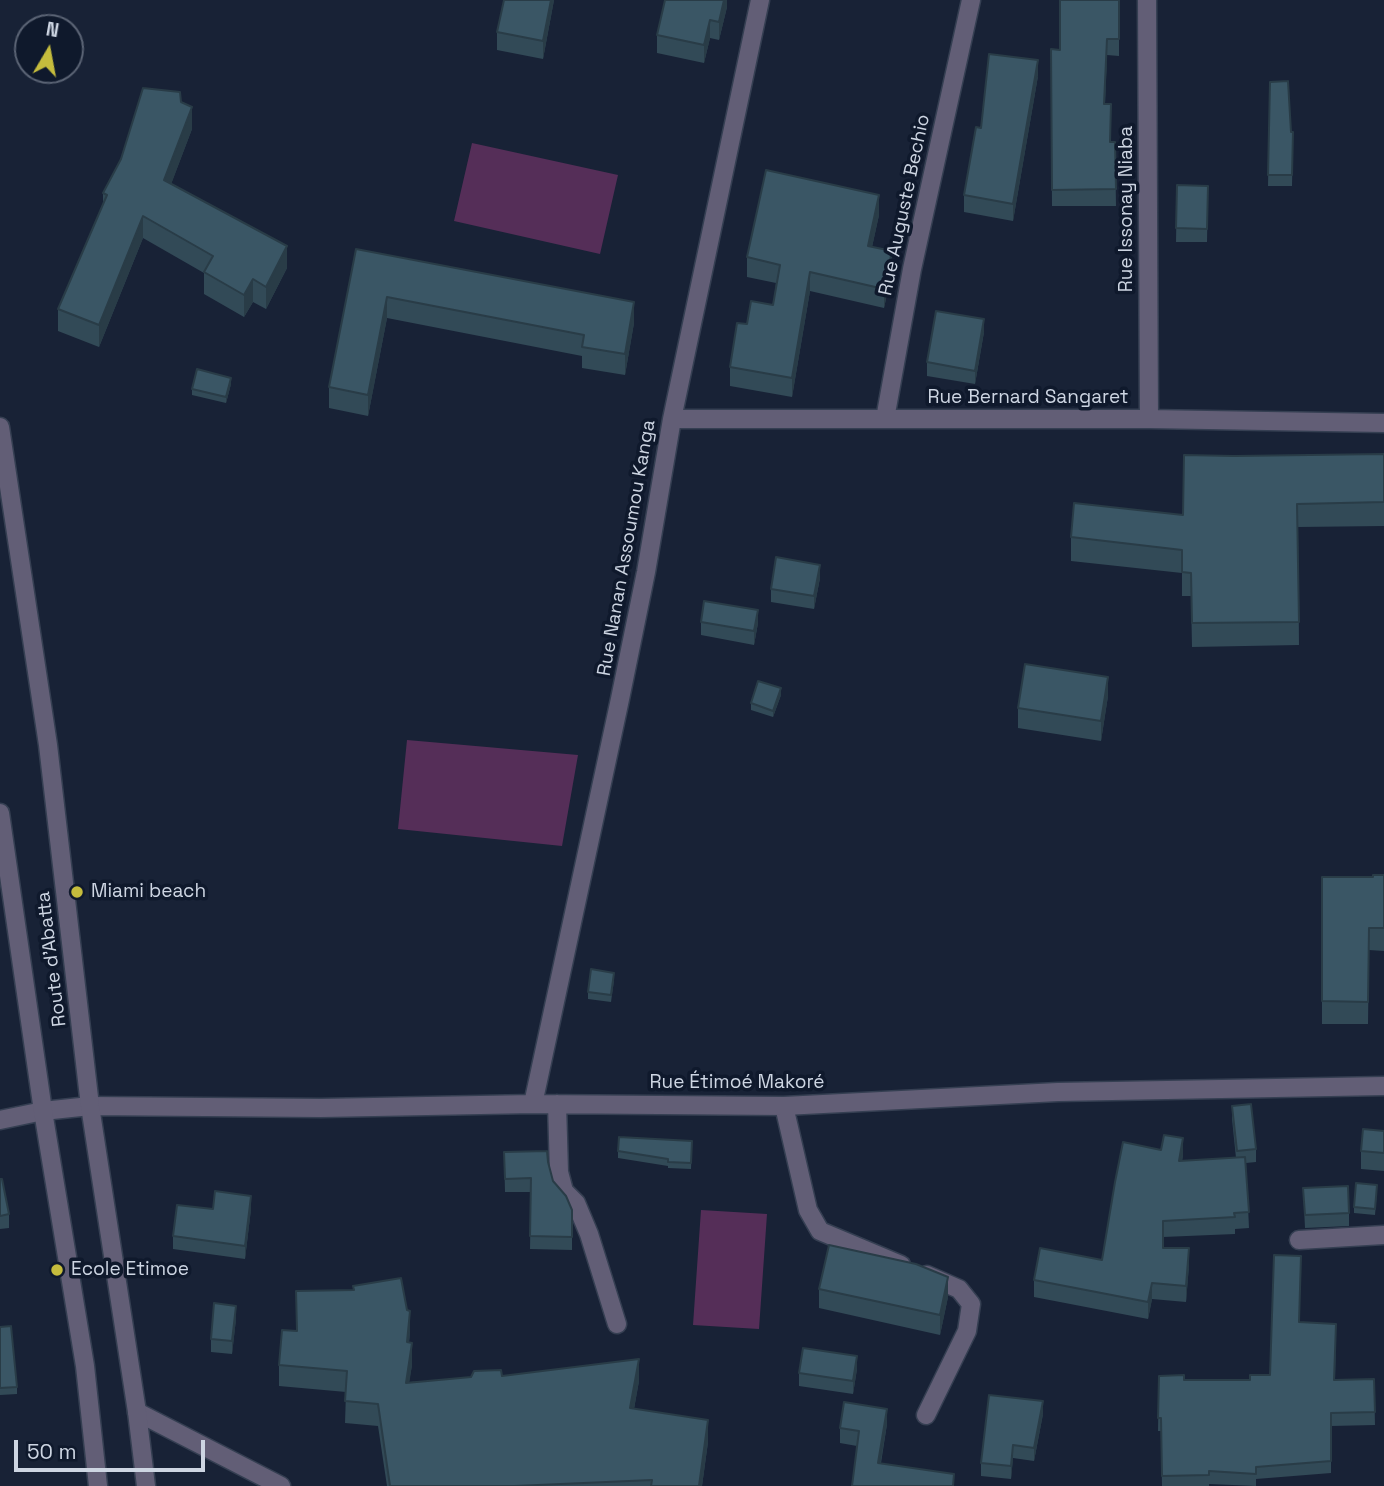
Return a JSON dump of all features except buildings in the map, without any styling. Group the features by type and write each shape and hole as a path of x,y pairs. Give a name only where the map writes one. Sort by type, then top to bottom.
{"street":[{"name":"Rue Nanan Assoumou Kanga","path":"533,1104 641,598 672,419 760,0"},
{"name":"Rue Auguste Bechio","path":"885,419 912,270 971,0"},
{"name":"Rue Issonay Niaba","path":"1147,0 1149,419"},
{"name":"Rue Bernard Sangaret","path":"672,419 1149,419 1384,423"},
{"name":"Route d'Abatta","path":"0,427 48,745 90,1106 138,1412 146,1486"},
{"name":"Route d'Abatta","path":"0,813 43,1111 85,1366 98,1486"},
{"name":"Rue Étimoé Makoré","path":"0,1120 43,1111 90,1106 784,1106 1058,1092 1384,1086"},
{"path":"557,1104 559,1171 564,1191 576,1203 589,1234 617,1324"},
{"path":"784,1106 808,1210 820,1231 959,1289 971,1304 967,1331 926,1415"},
{"path":"1299,1240 1384,1235"},
{"path":"138,1412 281,1486"}],"shaded area":[{"path":"472,143 618,175 600,254 454,221"},
{"path":"407,740 578,755 562,846 398,829"},
{"path":"701,1210 767,1214 759,1329 693,1325"}],"place":[{"name":"Miami beach","path":"77,892"},
{"name":"Ecole Etimoe","path":"57,1270"}]}
